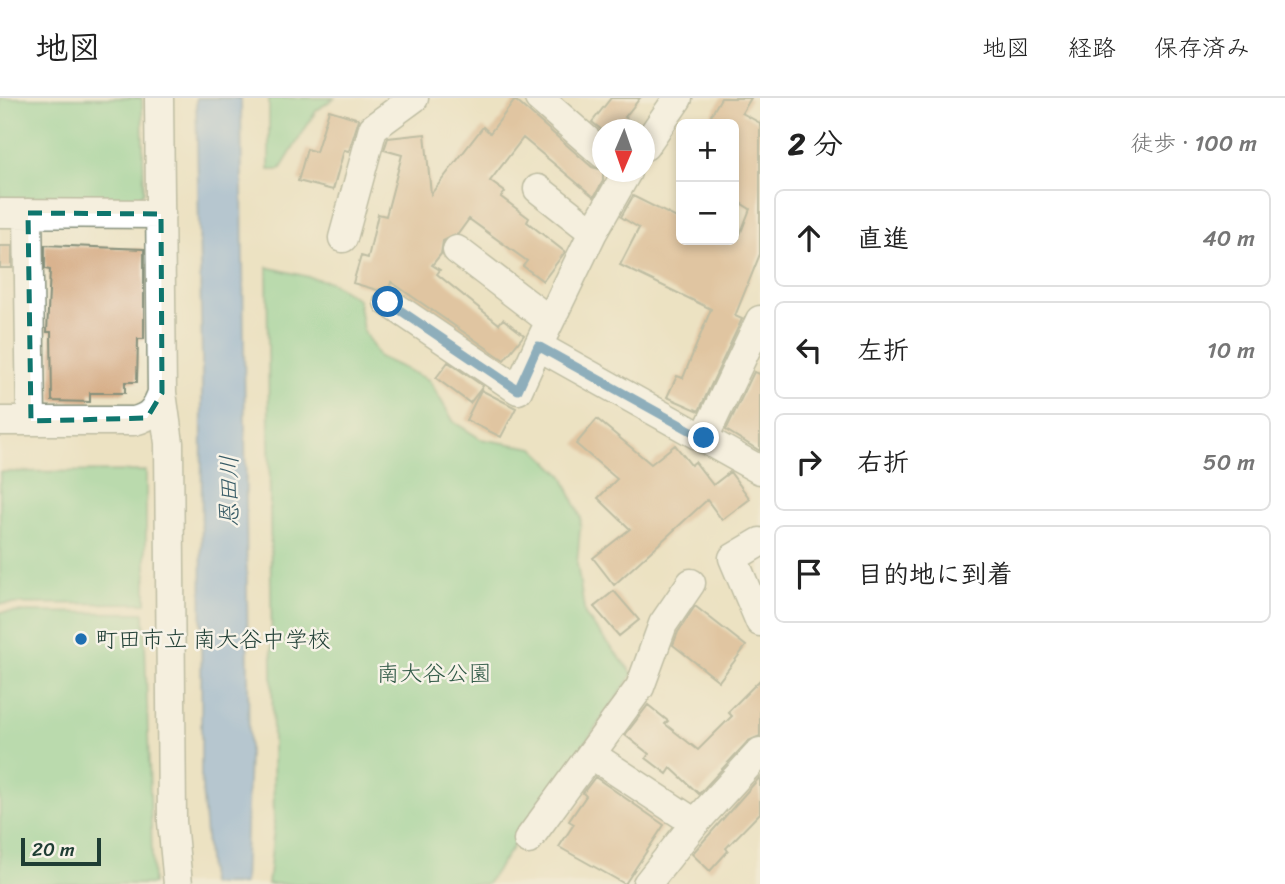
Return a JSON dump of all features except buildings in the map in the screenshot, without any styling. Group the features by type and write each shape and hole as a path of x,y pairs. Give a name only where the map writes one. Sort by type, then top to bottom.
{"street":[{"path":"159,98 162,393 169,443 172,822 178,884"},
{"path":"343,239 373,128 414,98"},
{"path":"539,98 592,144"},
{"path":"655,131 678,98"},
{"path":"388,302 518,390 593,232 620,182"},
{"path":"538,189 593,232"},
{"path":"0,213 161,214"},
{"path":"28,213 31,421"},
{"path":"457,250 551,321"},
{"path":"704,438 760,320"},
{"path":"538,346 760,470"},
{"path":"0,421 134,422 147,418 156,408 162,393"},
{"path":"760,542 733,558 760,622"},
{"path":"528,840 640,687 663,624 691,583"},
{"path":"647,884 695,823 760,752"},
{"path":"592,755 695,823"}],"highlighted area":[{"path":"28,213 161,214 162,393 147,418 31,421"}],"green space":[{"path":"0,98 142,98 144,191 136,202 0,201"},
{"path":"269,98 334,98 316,111 280,170 269,170"},
{"name":"南大谷公園","path":"267,267 330,282 358,299 363,330 379,357 429,380 454,422 481,439 534,448 563,476 581,518 577,564 585,615 633,674 487,884 268,884 274,828"},
{"path":"146,471 146,603 0,604 0,472"},
{"path":"0,612 144,613 153,884 0,884"}],"water":[{"name":"恩田川","path":"196,98 241,98 249,755 244,884 210,884 201,776 202,358"}],"place":[{"name":"町田市立 南大谷中学校","path":"81,639"}],"route":[{"path":"388,302 518,390 538,346 704,438"}]}
